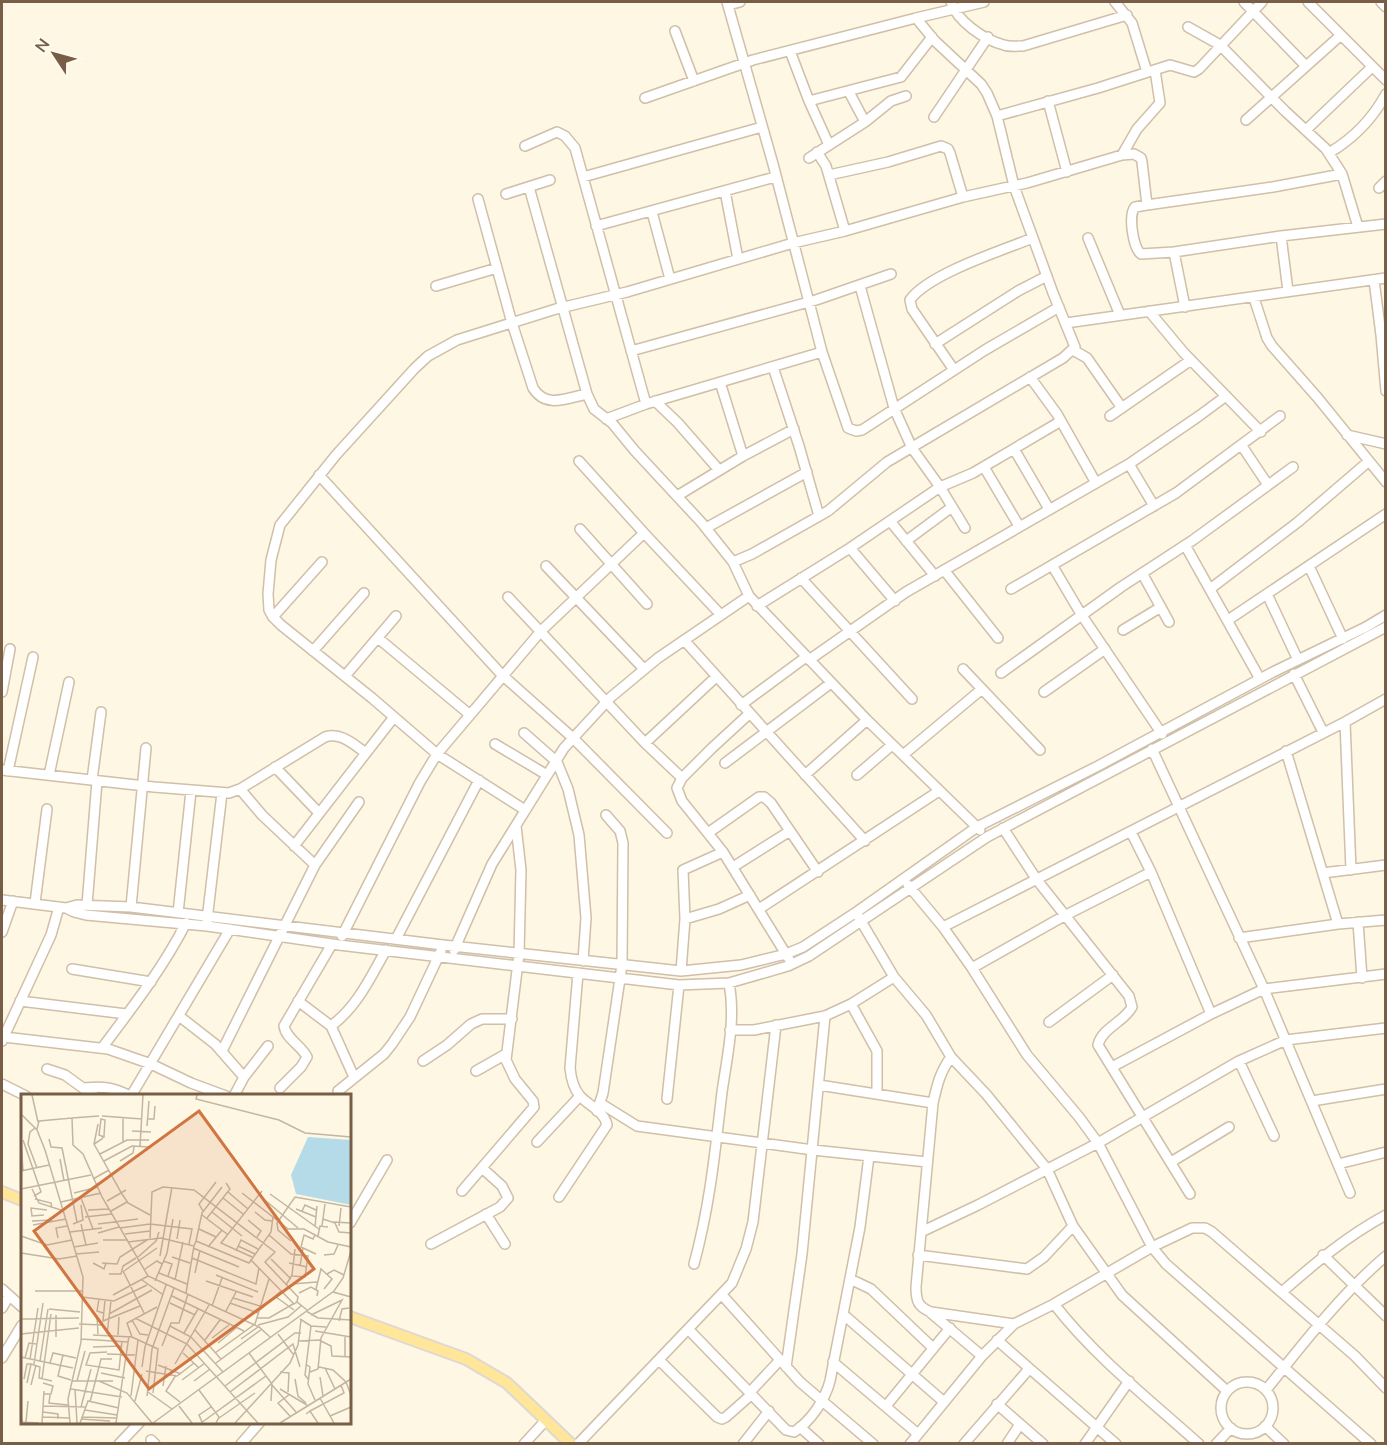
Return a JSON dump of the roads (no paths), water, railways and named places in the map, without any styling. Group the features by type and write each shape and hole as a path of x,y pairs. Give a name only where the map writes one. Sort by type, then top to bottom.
{"main road":[{"path":"4,1196 21,1200"},
{"path":"351,1317 466,1359 507,1383 571,1443"}],"street":[{"path":"740,2 727,3 773,164 822,352 848,428 856,431 862,430 954,370 1059,307"},
{"path":"645,98 745,63 915,18 952,5 984,2"},
{"path":"1115,2 1132,23 1151,71 1160,103 1146,117 1122,155"},
{"path":"1244,2 1305,65"},
{"path":"997,116 1175,65 1194,72 1262,2"},
{"path":"1308,2 1386,80"},
{"path":"1381,2 1386,7"},
{"path":"952,5 957,16 964,22 1008,46 1023,46 1127,15"},
{"path":"733,562 752,554 819,516 887,462 1073,350 1075,343 1059,307 1014,186 997,116 987,93 967,69 932,38 915,18"},
{"path":"1188,27 1220,45 1329,153 1342,174 1358,227"},
{"path":"675,31 694,81"},
{"path":"1246,120 1341,35"},
{"path":"934,117 988,37"},
{"path":"809,101 901,77 932,38"},
{"path":"790,51 829,145"},
{"path":"1306,130 1372,67"},
{"path":"849,92 865,122"},
{"path":"1329,153 1351,140 1377,110 1386,94"},
{"path":"808,158 865,122 891,101 906,96"},
{"path":"1048,102 1067,172"},
{"path":"583,177 762,127"},
{"path":"525,146 554,132 560,132 575,148 631,351 650,403 678,423 719,470"},
{"path":"829,175 941,146 948,149 950,153 963,197"},
{"path":"817,152 829,175 845,231"},
{"path":"525,810 437,754 273,617 269,609 268,594 280,525 319,475 415,368 428,356 457,340 562,307 615,295 793,243 845,231 963,197 1067,172 1122,155 1134,154 1141,158 1147,205"},
{"path":"1342,174 1273,187 1135,207 1131,211 1135,249 1141,255 1147,256 1281,236 1386,224"},
{"path":"596,226 775,177"},
{"path":"507,194 550,180"},
{"path":"529,187 587,394 594,409 606,419 706,528 733,562 749,596 757,606 867,720 987,837"},
{"path":"725,191 738,259"},
{"path":"478,199 512,323 533,388 538,396 550,401 587,394"},
{"path":"652,212 670,279"},
{"path":"1281,236 1288,291"},
{"path":"954,370 912,309 910,300 922,288 961,267 1033,238"},
{"path":"1088,238 1119,315"},
{"path":"1174,252 1185,307"},
{"path":"436,286 497,268"},
{"path":"631,351 809,302 891,274"},
{"path":"935,344 1018,291 1047,276"},
{"path":"1066,323 1386,278"},
{"path":"1374,280 1383,335 1386,391"},
{"path":"860,286 894,408 912,448 940,487 965,528"},
{"path":"1254,298 1267,338 1272,346 1386,482"},
{"path":"1149,311 1191,360 1261,432"},
{"path":"1073,350 1087,358 1122,408"},
{"path":"606,419 650,403 822,352"},
{"path":"1110,416 1191,360"},
{"path":"773,367 819,516"},
{"path":"1030,377 1060,421 1096,483"},
{"path":"720,382 742,456"},
{"path":"741,705 895,600 1129,464 1226,396"},
{"path":"1011,589 1176,493 1280,416"},
{"path":"757,606 850,548 940,487 984,467 1060,421"},
{"path":"677,496 742,456 794,429"},
{"path":"1347,435 1386,444"},
{"path":"1242,446 1268,485"},
{"path":"1014,449 1050,509"},
{"path":"579,461 721,615"},
{"path":"1210,589 1298,522 1369,461"},
{"path":"1129,464 1154,506"},
{"path":"984,467 1019,526"},
{"path":"1001,673 1293,467"},
{"path":"706,528 807,472"},
{"path":"319,475 502,675 573,738 667,833"},
{"path":"906,541 952,507"},
{"path":"1228,620 1386,514"},
{"path":"890,521 935,576"},
{"path":"580,529 647,604"},
{"path":"280,1088 301,1066 306,1057 284,1030 285,1022 343,933 420,782 437,754 541,631 644,533"},
{"path":"1185,545 1260,679"},
{"path":"850,548 895,600"},
{"path":"273,617 322,562"},
{"path":"1052,565 1167,741"},
{"path":"546,566 644,669"},
{"path":"1309,566 1343,639"},
{"path":"944,570 998,638"},
{"path":"1142,573 1169,622"},
{"path":"801,578 912,699"},
{"path":"313,651 364,593"},
{"path":"1268,594 1298,660"},
{"path":"451,957 492,864 564,748 607,701 644,669 749,596"},
{"path":"508,597 645,743 681,778"},
{"path":"1123,630 1161,607"},
{"path":"63,907 86,915 186,923 280,937 679,985 729,983 809,956 903,879 977,827 1386,615"},
{"path":"345,676 396,616"},
{"path":"2,900 63,907 87,905 131,907 208,915 456,947 681,972 741,965 786,954 802,947 910,888 1003,828 1386,627"},
{"path":"378,638 470,714"},
{"path":"684,640 865,841"},
{"path":"2,692 4,671 10,649"},
{"path":"1044,692 1105,649"},
{"path":"33,657 5,770 222,794 240,789 325,737 341,736 366,753"},
{"path":"963,669 1040,750"},
{"path":"1294,674 1323,732"},
{"path":"645,743 716,677"},
{"path":"49,775 69,682"},
{"path":"725,764 831,683"},
{"path":"903,755 982,689"},
{"path":"943,927 1386,699"},
{"path":"87,905 94,780 101,711"},
{"path":"749,714 681,778 676,788 733,867 792,963"},
{"path":"294,846 394,717"},
{"path":"805,775 867,720"},
{"path":"1345,722 1351,870"},
{"path":"524,733 557,762 568,789 579,835 586,918 583,961"},
{"path":"495,744 547,775"},
{"path":"857,775 892,745"},
{"path":"131,907 146,748"},
{"path":"1152,749 1264,989 1350,1192"},
{"path":"1286,751 1338,924"},
{"path":"275,767 319,813"},
{"path":"396,939 479,780"},
{"path":"240,789 262,815 315,865"},
{"path":"177,912 191,790"},
{"path":"759,909 939,790"},
{"path":"207,926 222,794"},
{"path":"708,833 753,801 764,797 771,803 818,872"},
{"path":"222,1051 315,865 358,802"},
{"path":"35,903 47,809"},
{"path":"559,1197 607,1125 598,1107 621,978 623,843 620,831 606,815"},
{"path":"462,1191 534,1107 533,1101 510,1072 506,1054 519,954 522,870 516,826"},
{"path":"1003,828 1037,880 1129,996 1132,1007 1101,1036 1100,1049 1191,1194"},
{"path":"733,867 790,831"},
{"path":"1131,832 1151,872 1211,1014"},
{"path":"681,972 685,919 683,870 723,852"},
{"path":"1323,873 1386,865"},
{"path":"972,968 1064,916 1151,872"},
{"path":"903,879 943,927 972,968 1027,1055 1098,1143 1152,1246 1166,1264 1371,1443"},
{"path":"685,919 720,909 750,895"},
{"path":"2,932 13,901"},
{"path":"63,907 3,1039 102,1048 151,1064 191,1083 223,1094"},
{"path":"858,916 894,977 926,1015 951,1057 986,1094 1047,1169 1073,1226 1131,1305 1227,1391"},
{"path":"1239,938 1338,924 1386,920"},
{"path":"1358,922 1362,978"},
{"path":"102,1048 151,982 186,923"},
{"path":"132,1094 230,929"},
{"path":"338,1091 384,1054 392,1044 410,1017 443,945"},
{"path":"331,1026 343,1017 357,1001 386,950"},
{"path":"72,969 151,982"},
{"path":"578,973 571,1080 580,1096 598,1107 637,1126 813,1150 927,1162"},
{"path":"1112,1067 1211,1014 1264,989 1386,974"},
{"path":"1049,1022 1113,975"},
{"path":"730,1030 754,1030 825,1016 851,1004 894,977"},
{"path":"694,1264 711,1191 730,1030 729,983"},
{"path":"667,1099 679,985"},
{"path":"21,1001 126,1014"},
{"path":"298,1001 331,1026 354,1077"},
{"path":"851,1004 878,1051 877,1093"},
{"path":"179,1016 222,1051 244,1077"},
{"path":"659,1360 717,1417 722,1419 726,1418 783,1363 801,1265 825,1016"},
{"path":"423,1061 447,1045 471,1024 482,1019 512,1019"},
{"path":"578,1443 732,1283 746,1249 753,1222 776,1025"},
{"path":"921,1232 1098,1143 1239,1061 1286,1040 1386,1028"},
{"path":"235,1094 244,1077 268,1046"},
{"path":"476,1071 506,1054"},
{"path":"951,1057 938,1080 933,1103 918,1255 916,1299 922,1309 931,1312 1014,1324"},
{"path":"1239,1061 1274,1136"},
{"path":"47,1069 65,1075 93,1094"},
{"path":"2,1084 24,1094"},
{"path":"819,1085 933,1103"},
{"path":"84,1088 102,1086 129,1094"},
{"path":"1312,1101 1386,1089"},
{"path":"537,1142 580,1096"},
{"path":"1171,1162 1229,1127"},
{"path":"1338,1164 1386,1152"},
{"path":"689,1330 789,1432 794,1432 801,1427 824,1400 830,1381 844,1315 869,1156"},
{"path":"351,1221 387,1160"},
{"path":"431,1244 500,1207 508,1198 502,1186 482,1168"},
{"path":"486,1214 505,1244"},
{"path":"1282,1292 1323,1255 1386,1215"},
{"path":"918,1255 1027,1269 1044,1257 1073,1226"},
{"path":"910,1443 982,1356 1014,1324 1054,1304 1152,1246 1192,1228 1205,1228 1320,1325 1386,1388"},
{"path":"1323,1255 1386,1316"},
{"path":"1266,1389 1370,1269 1386,1256"},
{"path":"850,1279 871,1289 933,1348"},
{"path":"2,1289 21,1306"},
{"path":"722,1295 800,1382 873,1443"},
{"path":"2,1308 9,1296"},
{"path":"1054,1304 1090,1347 1199,1443"},
{"path":"931,1312 982,1356"},
{"path":"844,1315 944,1402"},
{"path":"2,1358 21,1327"},
{"path":"886,1406 950,1328"},
{"path":"997,1340 1116,1443"},
{"path":"833,1362 918,1434"},
{"path":"964,1443 1029,1369"},
{"path":"1086,1443 1129,1381"},
{"path":"1251,1382 1266,1389 1271,1396 1273,1412 1265,1426 1259,1431 1245,1433 1231,1428 1222,1414 1223,1398 1227,1391 1234,1386 1251,1382"},
{"path":"997,1404 1044,1443"},
{"path":"747,1442 769,1411"},
{"path":"524,1443 546,1420"},
{"path":"119,1443 138,1424"},
{"path":"241,1443 258,1424"},
{"path":"1007,1443 1020,1424"},
{"path":"1265,1426 1284,1443"},
{"path":"801,1427 819,1443"},
{"path":"1216,1443 1231,1428"}]}
